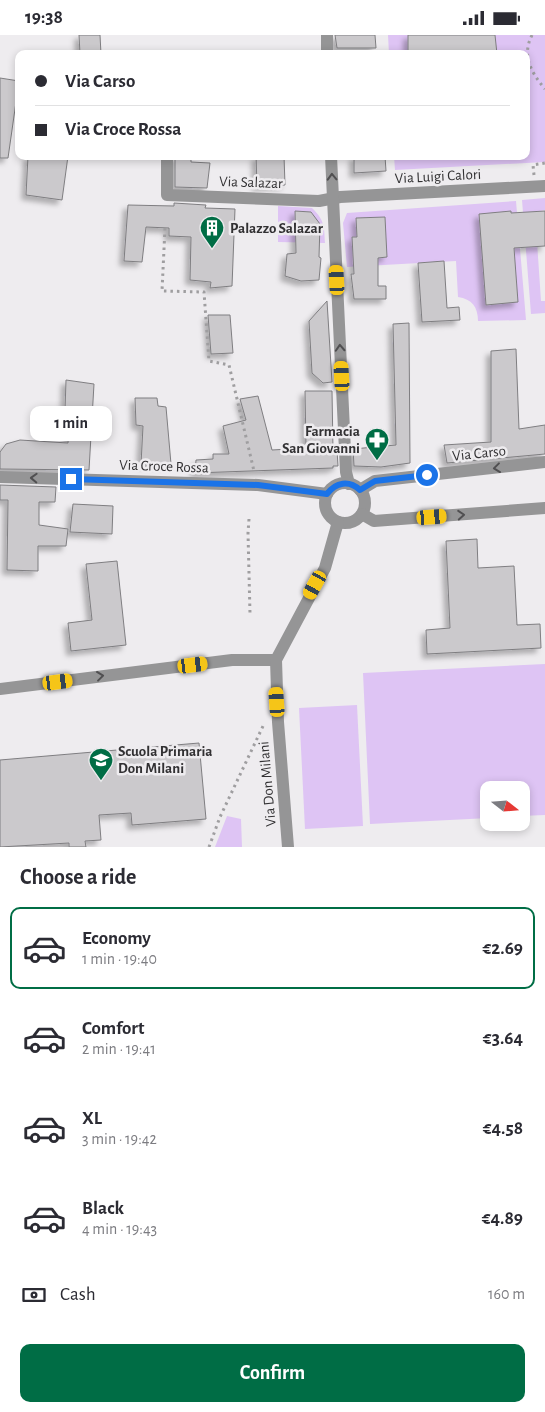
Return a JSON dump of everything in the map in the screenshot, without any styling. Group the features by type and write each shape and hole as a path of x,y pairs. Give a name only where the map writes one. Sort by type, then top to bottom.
{"street":[{"path":"326,35 327,50"},
{"name":"Via Salazar","path":"167,160 167,195 319,201 333,198"},
{"path":"331,160 346,472 365,502 362,514 351,522 338,522 328,513 325,507 327,494 337,485 355,487"},
{"name":"Via Luigi Calori","path":"333,198 545,186"},
{"name":"Via Carso","path":"355,487 375,481 545,462"},
{"name":"Via Croce Rossa","path":"0,477 258,485 327,494"},
{"path":"362,514 374,521 545,508"},
{"name":"Via Don Milani","path":"288,847 278,722 276,660 325,568 338,522"},
{"path":"0,689 232,660 276,660"}],"path":[{"path":"528,50 532,35"},
{"path":"530,67 544,87"},
{"path":"166,228 162,291 204,292 209,361 229,365 247,447 258,485"},
{"path":"249,519 250,614"},
{"path":"209,847 220,817 264,723 278,722"}],"shaded area":[{"path":"388,35 545,35 545,162 395,170 394,160 530,160 530,50 389,50"},
{"path":"545,198 545,210 535,212 541,301 545,301 545,313 531,314 522,200"},
{"path":"516,201 526,320 478,321 477,312 473,304 458,297 456,261 347,267 343,223 347,213"},
{"path":"278,206 312,208 323,224 325,243 278,242"},
{"path":"545,664 545,815 530,816 530,781 480,781 480,818 370,824 363,673"},
{"path":"357,705 363,826 305,829 299,708"},
{"path":"227,816 241,819 242,847 215,847"}],"building":[{"path":"79,35 100,35 101,50 80,50"},
{"path":"335,35 375,35 376,48 337,48"},
{"path":"408,35 495,35 497,50 408,50"},
{"path":"0,78 15,80 15,109 8,158 0,158"},
{"path":"28,160 67,160 62,200 26,195"},
{"path":"175,160 210,163 207,188 175,187"},
{"path":"256,160 284,160 285,185 257,186"},
{"path":"354,160 385,160 386,171 354,173"},
{"name":"Palazzo Salazar","path":"174,203 206,205 205,208 235,209 232,286 210,288 211,282 190,280 191,237 169,236 169,228 146,227 142,262 124,261 128,205 174,206"},
{"path":"295,211 311,212 320,224 319,257 321,258 319,280 301,281 285,276 287,254 296,253"},
{"path":"511,211 511,213 545,211 545,246 514,248 518,302 486,305 479,214"},
{"path":"385,217 387,257 378,258 378,286 386,286 386,299 354,299 351,274 354,274 352,237 357,237 356,218"},
{"path":"444,261 447,308 459,307 460,320 422,322 418,263"},
{"path":"327,301 332,382 323,383 312,373 309,321"},
{"path":"208,315 230,315 233,353 211,354"},
{"path":"409,323 410,463 381,467 354,466 353,449 396,445 393,324"},
{"path":"516,349 519,429 545,425 545,454 447,463 444,445 491,442 491,351"},
{"path":"66,380 94,384 89,470 0,469 0,452 6,444 20,440 68,443 69,412 65,410"},
{"path":"305,391 332,391 333,450 337,450 338,466 333,466 333,468 195,473 196,460 213,459 213,454 229,454 223,426 246,420 240,399 258,396 272,450 306,448"},
{"path":"135,398 157,398 158,406 166,407 171,464 141,464 143,426 136,425"},
{"path":"0,485 56,487 55,502 39,502 39,525 68,529 66,546 38,546 38,571 7,570 8,500 0,500"},
{"path":"73,504 113,506 112,534 70,532"},
{"path":"477,539 478,568 514,566 517,625 540,624 541,648 427,654 426,630 450,628 446,541"},
{"path":"117,561 126,645 71,651 68,623 92,620 86,564"},
{"path":"199,743 206,819 132,825 131,813 99,815 101,840 85,841 86,847 69,847 69,843 0,847 0,760"}],"place":[{"name":"Palazzo Salazar","path":"212,249"},
{"name":"Farmacia San Giovanni","path":"377,461"},
{"name":"Scuola Primaria Don Milani","path":"101,781"}],"route":[{"path":"71,479 258,485 308,490 327,494 331,489 343,483 355,486 360,490 375,481 427,475"}]}
